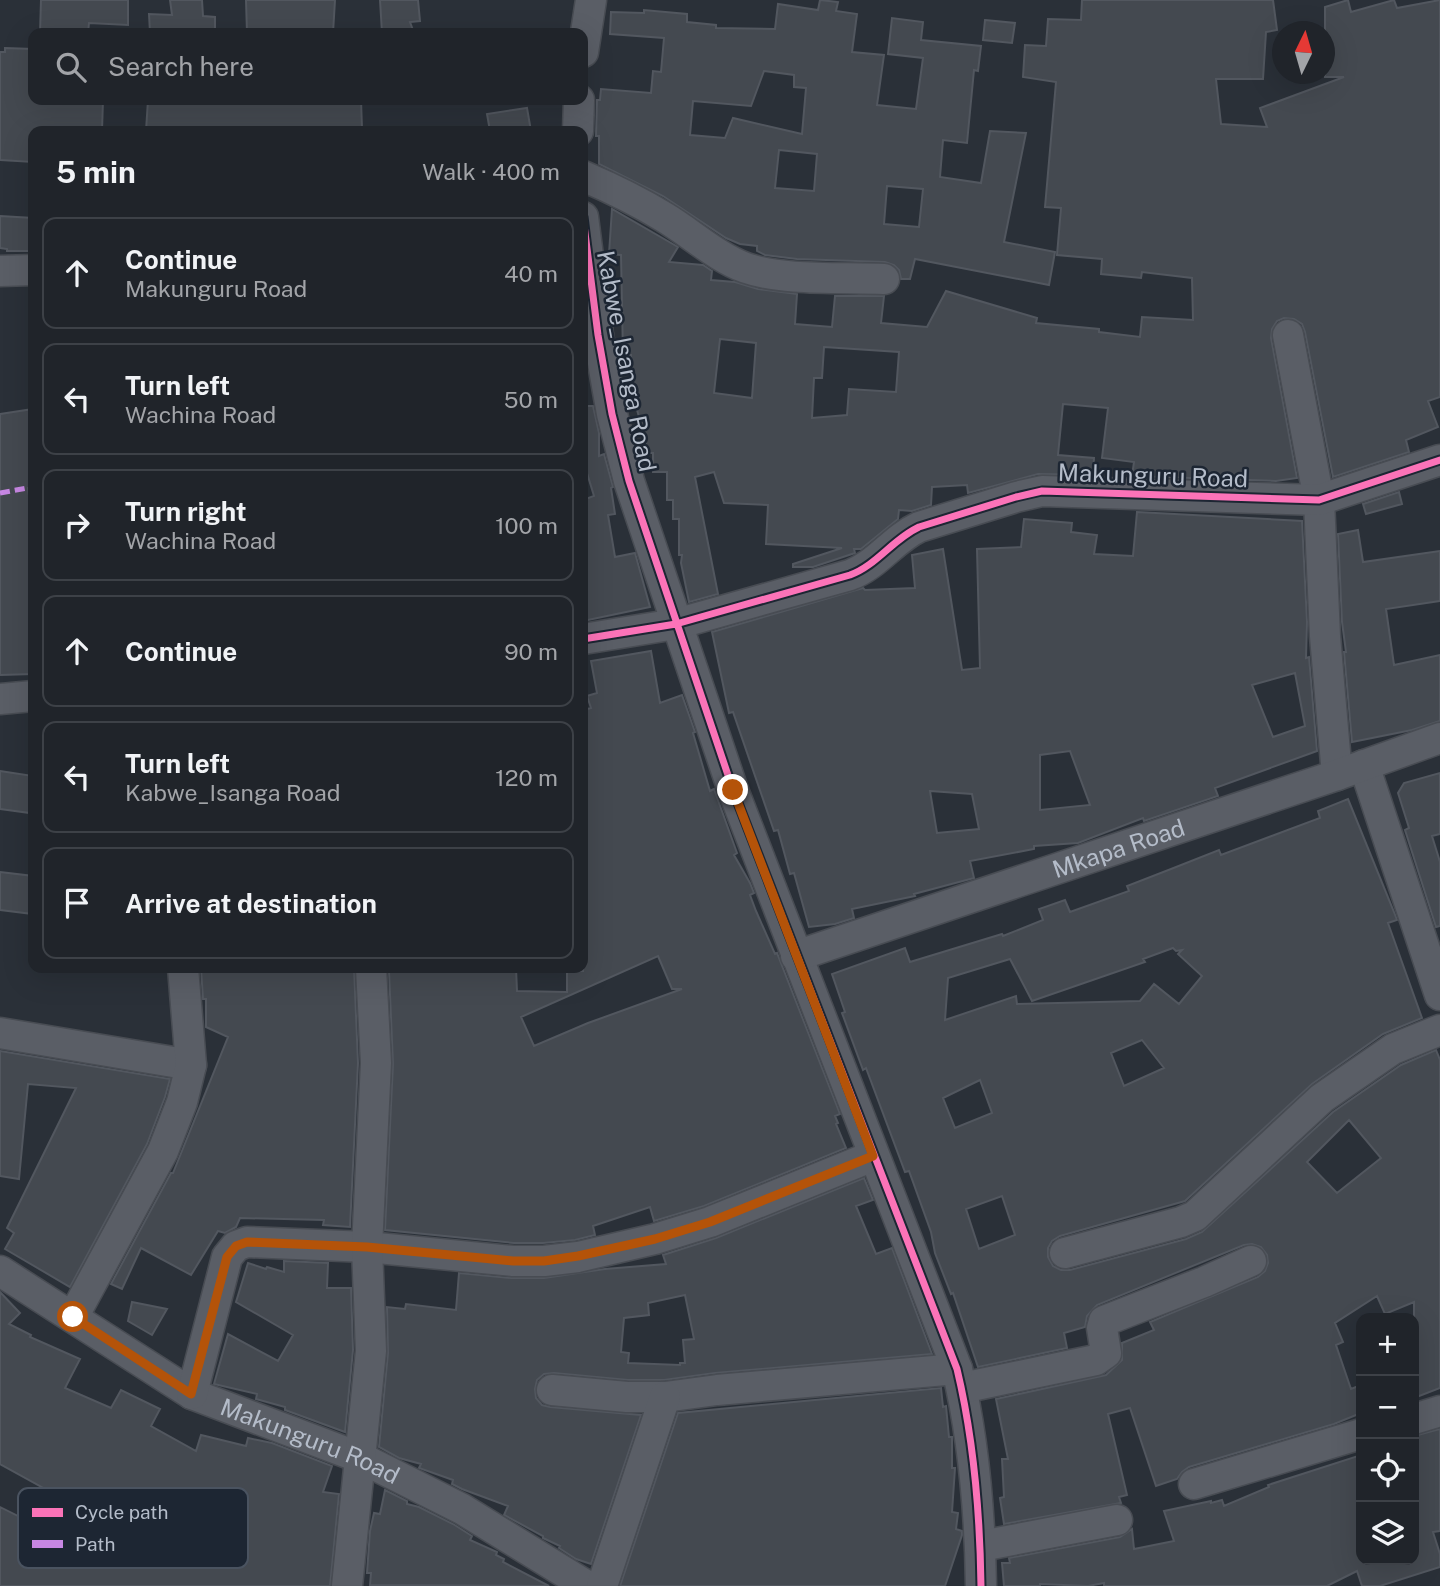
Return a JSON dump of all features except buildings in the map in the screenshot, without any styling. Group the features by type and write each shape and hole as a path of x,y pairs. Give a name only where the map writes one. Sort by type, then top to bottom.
{"street":[{"path":"587,28 591,0"},
{"path":"578,126 579,105"},
{"path":"588,178 664,216 716,252 744,267 766,273 884,279"},
{"name":"Kabwe_Isanga Road","path":"588,257 612,414 629,481 733,790 959,1379 972,1454 981,1546 981,1586"},
{"path":"0,271 28,270"},
{"path":"1288,335 1319,500 1325,636 1350,770 1440,996"},
{"name":"Makunguru Road","path":"677,625 850,575 865,569 905,533 1042,491 1319,500 1440,460"},
{"path":"588,638 677,625"},
{"path":"0,699 28,696"},
{"name":"Mkapa Road","path":"796,956 1440,738"},
{"path":"73,1317 163,1151 183,1102 191,1065 183,973"},
{"path":"347,1586 371,1351 367,1247 376,1063 371,973"},
{"path":"1065,1253 1195,1216 1322,1098 1393,1049 1440,1030"},
{"path":"0,1033 191,1065"},
{"path":"191,1394 227,1257 236,1246 247,1242 367,1247 513,1261 544,1261 655,1239 710,1222 873,1156"},
{"path":"552,1390 627,1397 665,1397 717,1390 959,1379 1096,1360 1106,1353 1102,1328 1104,1321 1251,1261"},
{"name":"Makunguru Road","path":"0,1271 191,1394 361,1458 462,1509 587,1586"},
{"path":"602,1586 665,1397"},
{"path":"1419,1417 1440,1411"},
{"path":"1194,1484 1356,1435"},
{"path":"981,1546 1117,1520"}],"marked path":[{"path":"0,493 28,488"}],"cycle path":[{"path":"588,256 612,414 629,481 733,790 957,1369 975,1477 981,1586"},
{"path":"588,638 676,624 850,575 869,565 901,538 919,527 1042,491 1319,500 1440,460"}],"route":[{"path":"73,1317 191,1394 227,1257 236,1246 247,1242 367,1247 513,1261 544,1261 655,1239 710,1222 873,1156 733,790"}]}
